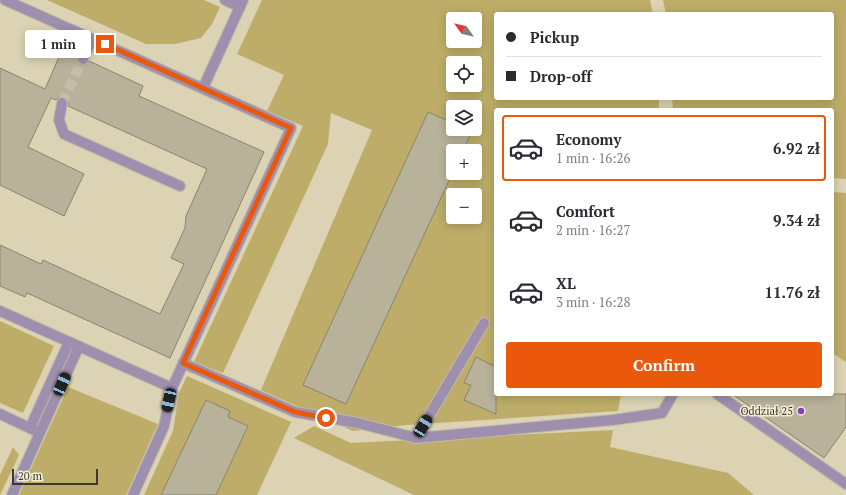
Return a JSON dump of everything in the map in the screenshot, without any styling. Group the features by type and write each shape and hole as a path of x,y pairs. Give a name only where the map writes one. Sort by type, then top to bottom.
{"street":[{"path":"5,0 291,128 172,388 164,426 132,495"},
{"path":"203,88 241,3 225,0"},
{"path":"83,58 92,39"},
{"path":"62,103 59,120 64,134 180,186"},
{"path":"0,311 172,388"},
{"path":"416,438 484,323"},
{"path":"30,428 69,342"},
{"path":"12,495 79,346"},
{"path":"183,363 295,412 358,423 416,438 613,420 662,413 672,396"},
{"path":"720,396 846,484"},
{"path":"0,414 40,432"}],"shaded area":[{"path":"0,0 846,0 846,495 0,495"},
{"path":"47,0 204,0 220,7 212,24 201,38 175,44 146,44"},
{"path":"262,0 650,0 653,12 494,12 494,100 659,100 659,108 494,108 494,396 621,396 618,411 407,425 353,431 261,390 372,130 331,113 328,144 223,373 194,362 303,126 267,111 284,75 237,54"},
{"path":"663,0 846,0 846,179 834,178 834,108 673,108 672,100 834,100 834,12 666,12"},
{"path":"834,192 846,193 846,362 834,354"},
{"path":"0,321 54,346 23,413 0,403"},
{"path":"187,376 291,422 257,495 144,495 173,431 179,393"},
{"path":"68,387 158,424 126,495 19,495"},
{"path":"314,426 351,443 613,430 610,447 728,473 754,495 414,495 294,438"},
{"path":"13,447 19,455 0,495 0,475"}],"building":[{"path":"62,50 77,56 78,62 81,65 86,64 89,61 143,86 139,96 264,152 170,358 27,293 25,297 0,286 0,245 41,264 43,260 160,314 184,264 171,258 185,228 186,216 207,169 68,106 68,100 64,97 59,97 56,100 51,98 28,147 84,174 64,216 0,185 0,68 45,89"},
{"path":"428,112 446,120 446,136 470,136 466,144 446,144 446,180 449,180 346,404 303,385"},
{"path":"476,357 494,366 494,396 496,396 496,414 464,400 471,385 464,383"},
{"name":"Oddział 25","path":"834,394 846,394 846,427 824,458 735,396 834,396"},
{"path":"206,400 230,411 228,417 248,426 216,495 161,495"}],"tunnel":[{"path":"62,103 83,59"}],"place":[{"name":"Oddział 25","path":"801,411"}],"route":[{"path":"105,44 291,128 183,363 295,412 326,418"}]}
